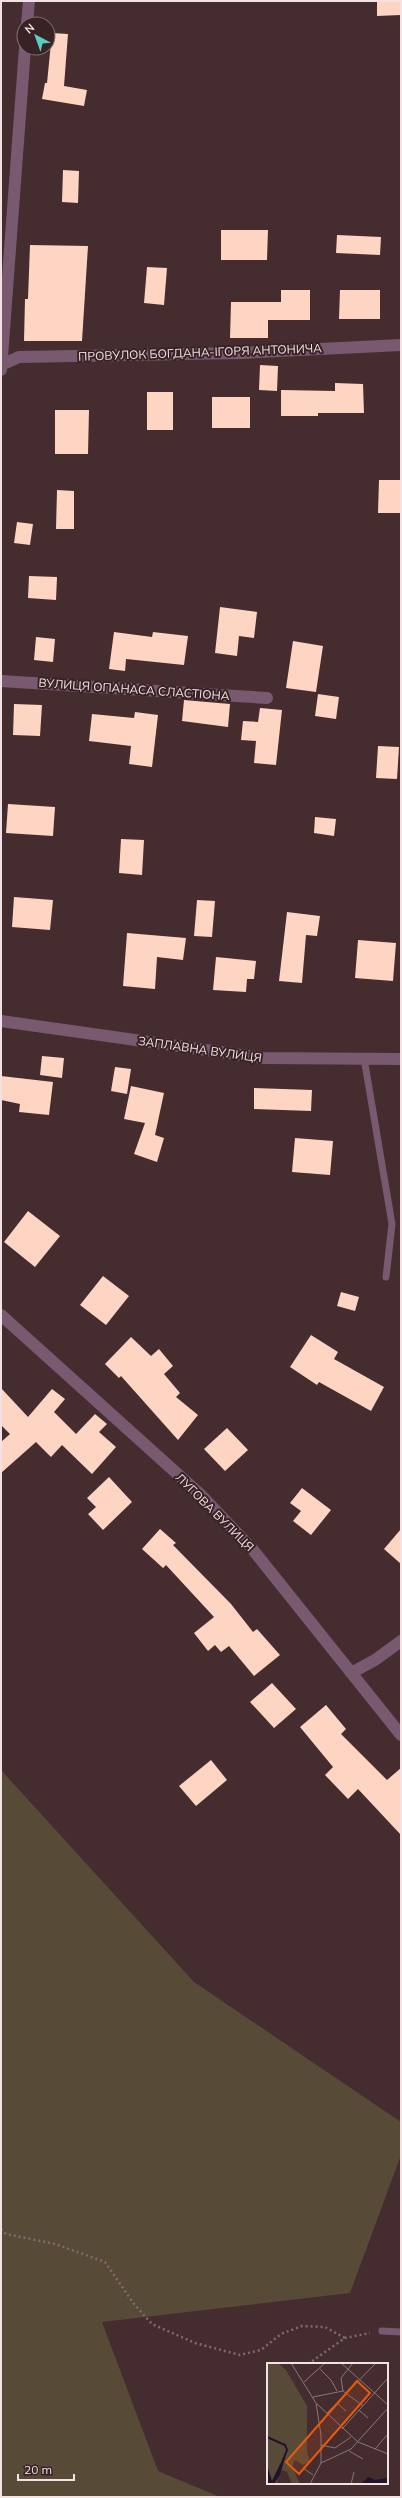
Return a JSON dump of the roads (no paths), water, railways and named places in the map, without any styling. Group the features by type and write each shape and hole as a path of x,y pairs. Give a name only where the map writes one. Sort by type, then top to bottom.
{"street":[{"path":"28,16 29,1"},
{"path":"1,372 24,56"},
{"name":"ПРОВУЛОК БОГДАНА-ІГОРЯ АНТОНИЧА","path":"1,365 19,357 241,353 401,345"},
{"name":"ВУЛИЦЯ ОПАНАСА СЛАСТІОНА","path":"1,681 267,698"},
{"name":"ЗАПЛАВНА ВУЛИЦЯ","path":"1,1021 263,1058 401,1059"},
{"name":"ЛУГОВА ВУЛИЦЯ","path":"1,1315 202,1496 254,1550 401,1735"},
{"path":"351,1673 375,1660 401,1641"}],"lane":[{"path":"364,1058 392,1224 386,1277"},
{"path":"382,2331 401,2332"}]}
